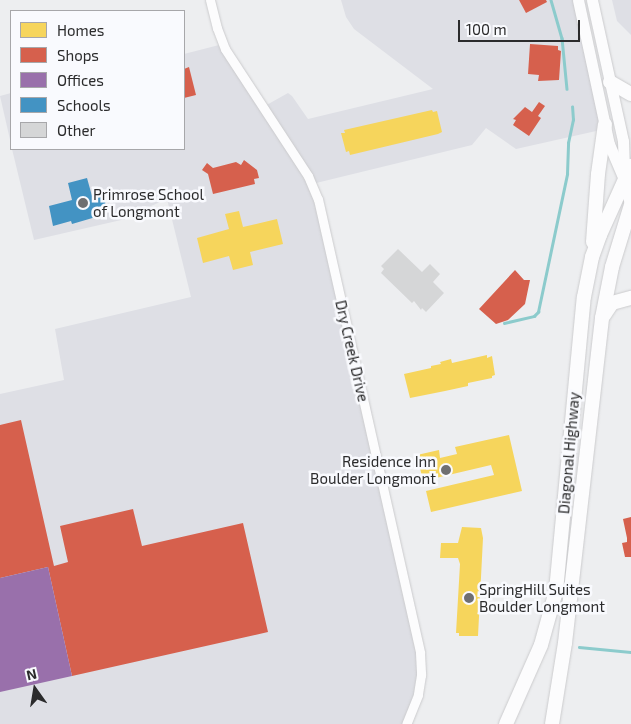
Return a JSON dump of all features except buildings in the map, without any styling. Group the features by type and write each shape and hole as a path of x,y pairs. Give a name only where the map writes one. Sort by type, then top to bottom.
{"highway":[{"path":"610,82 631,94"},
{"path":"592,257 598,174 605,124"},
{"name":"Diagonal Highway","path":"506,724 541,646 556,591 571,448 578,340 592,257 631,166"},
{"name":"Diagonal Highway","path":"552,724 564,643 602,318 612,267 631,206"},
{"path":"602,318 612,303 618,299 631,298"}],"main road":[{"path":"578,0 610,144 624,180 631,206"},
{"path":"592,0 623,141 624,180"}],"street":[{"name":"Dry Creek Drive","path":"210,0 217,28 225,49 308,176 318,199 420,654 421,675 418,695 406,724"}],"shaded area":[{"path":"341,0 577,0 605,129 516,149 486,128 472,145 312,184 421,675 406,724 0,724 0,394 64,380 55,329 191,297 167,199 151,206 143,215 34,240 12,150 185,150 185,54 223,44 263,107 288,93 308,119 433,89 354,29 346,17"},
{"path":"612,0 631,0 631,35 617,21"},
{"path":"10,93 10,140 0,96"}],"waterway":[{"path":"551,0 562,38 567,89"},
{"path":"504,323 534,316 538,312 567,174 568,143 573,120 572,107"},
{"path":"579,647 631,652"}],"place":[{"name":"Primrose School of Longmont","path":"83,203"},
{"name":"Residence Inn Boulder Longmont","path":"446,470"},
{"name":"SpringHill Suites Boulder Longmont","path":"469,598"}]}
